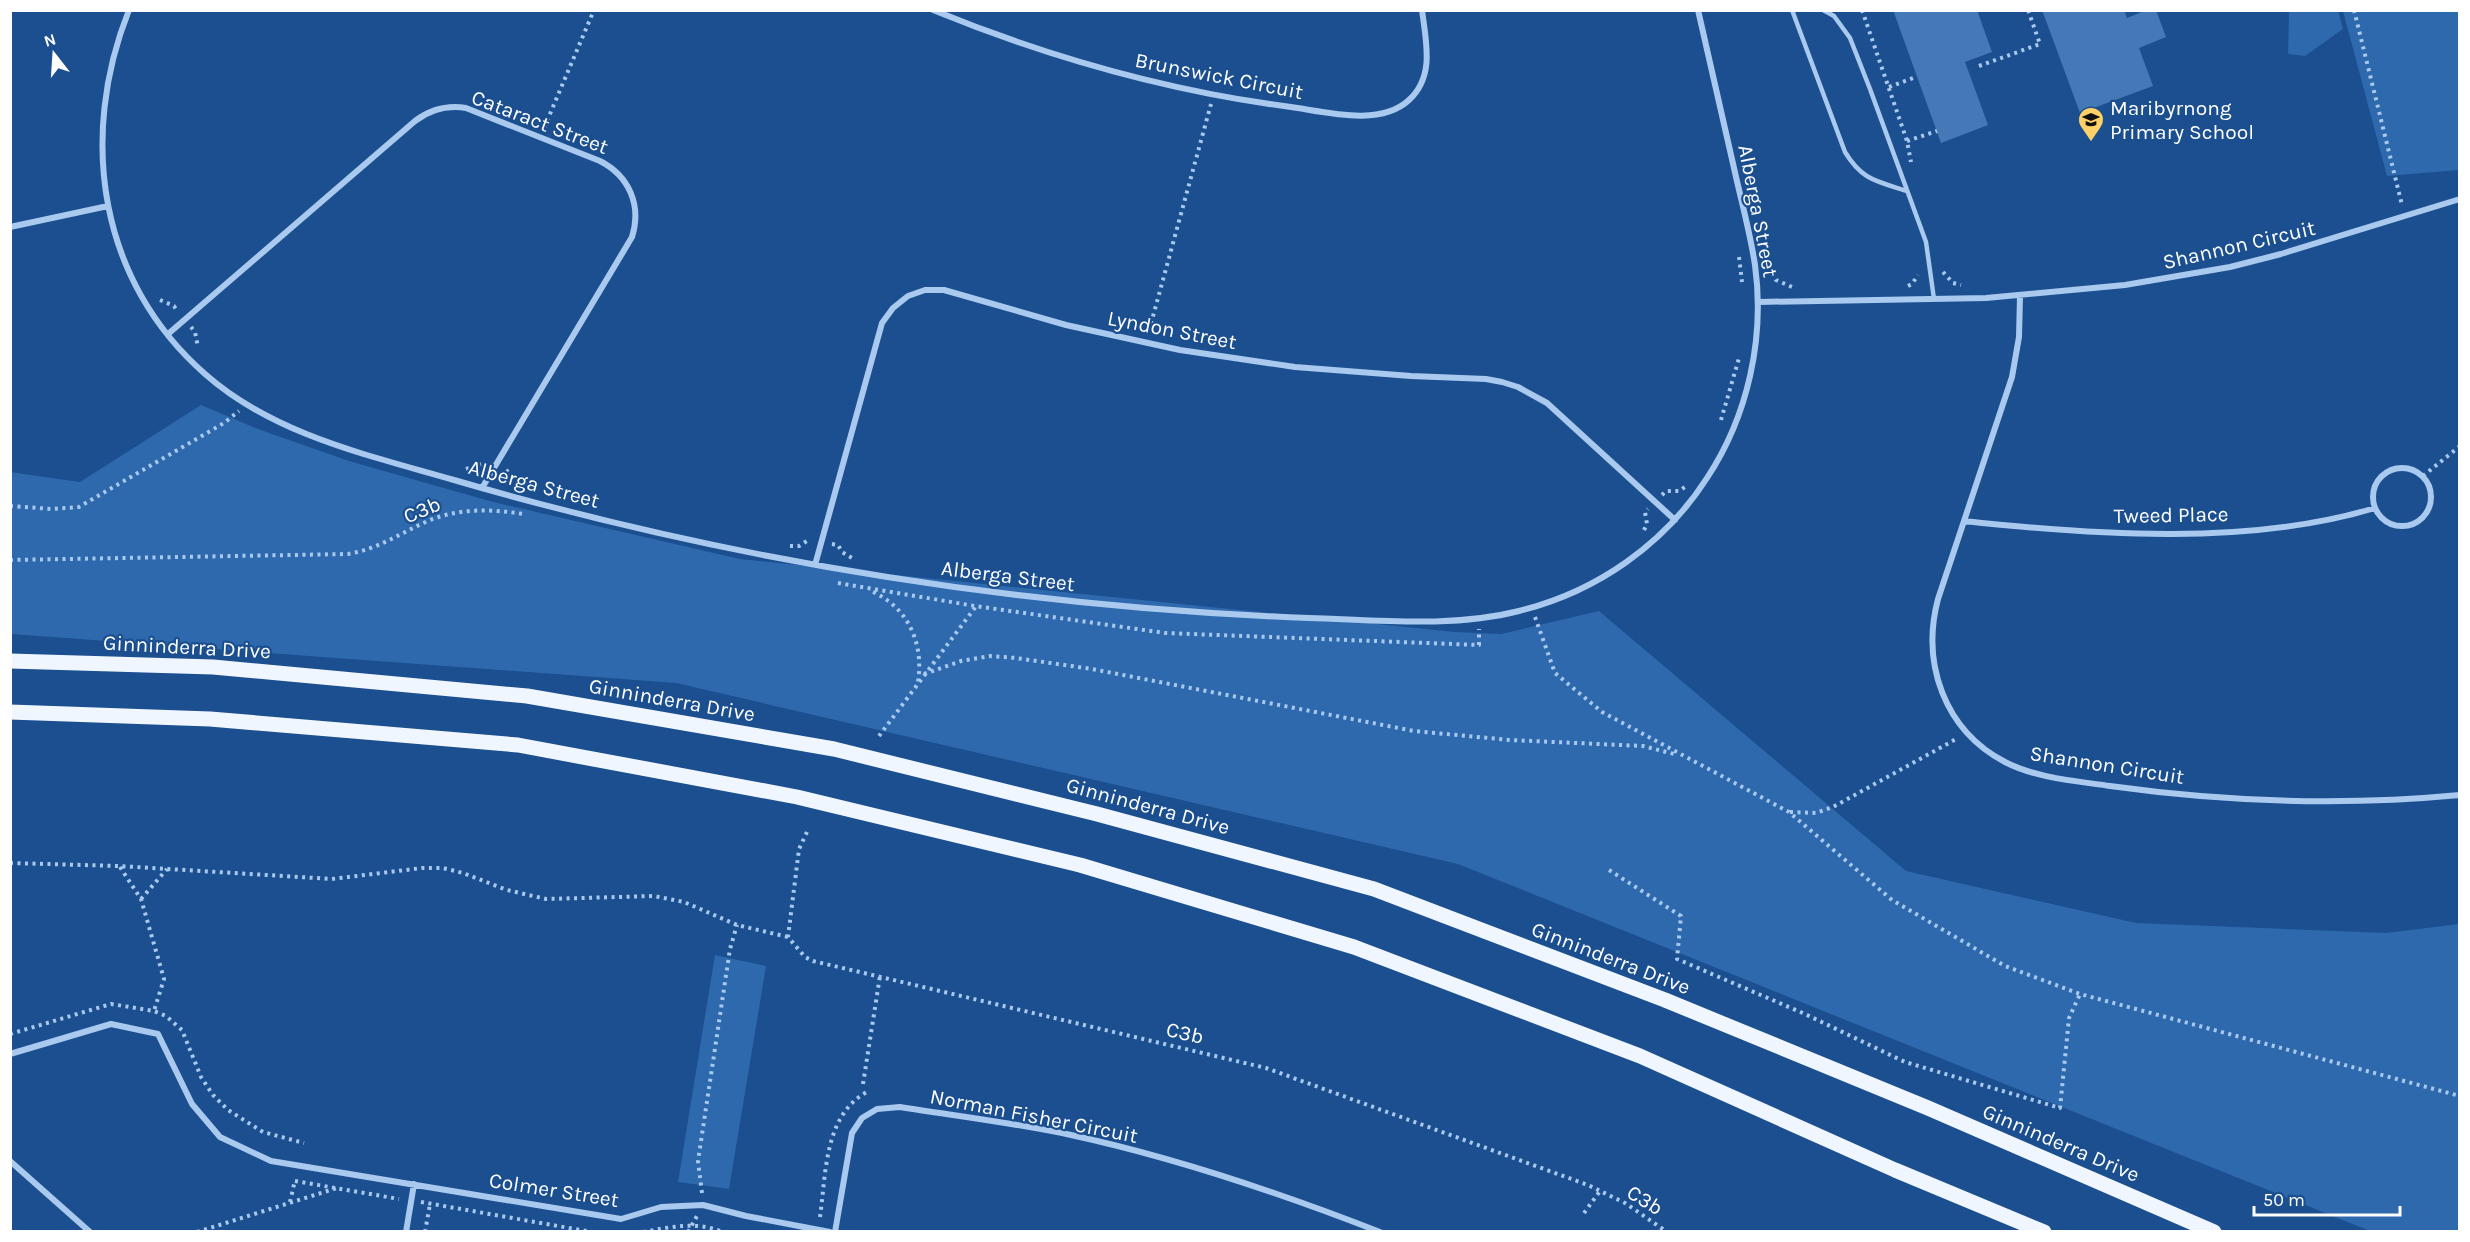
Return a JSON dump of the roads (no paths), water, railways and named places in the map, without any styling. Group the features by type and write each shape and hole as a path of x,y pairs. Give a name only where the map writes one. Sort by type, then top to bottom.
{"main road":[{"name":"Ginninderra Drive","path":"10,661 213,667 527,696 834,749 1097,814 1374,889 1665,1000 1928,1108 2214,1232"},
{"path":"10,712 210,719 518,745 797,797 1080,864 1354,947 1640,1056 1896,1170 2044,1232"}],"street":[{"name":"Alberga Street","path":"129,10 115,49 103,101 101,153 108,206 121,251 141,294 168,334 203,372 244,403 282,424 314,437 482,488 648,530 815,565 994,592 1174,610 1355,619 1472,619 1532,608 1571,594 1616,569 1657,538 1675,520 1708,478 1736,423 1749,381 1754,355 1758,302 1750,240 1698,10"},
{"name":"Brunswick Circuit","path":"933,10 1051,54 1143,80 1258,103 1364,116 1393,111 1409,101 1424,78 1428,60 1422,10"},
{"name":"Cataract Street","path":"168,334 415,121 430,111 448,107 466,108 600,161 624,179 636,207 635,227 628,245 482,488"},
{"name":"Shannon Circuit","path":"1758,302 2020,296 2125,285 2230,267 2332,240 2460,199"},
{"path":"10,227 108,206"},
{"name":"Lyndon Street","path":"815,565 879,332 887,315 908,296 925,290 944,290 1065,325 1145,343 1295,367 1412,376 1478,378 1502,382 1525,390 1547,403 1675,520"},
{"name":"Shannon Circuit","path":"2020,296 2019,337 2012,377 1934,616 1932,642 1938,685 1954,717 1965,730 1991,754 2022,769 2148,791 2225,798 2314,802 2460,795"},
{"path":"2406,468 2422,476 2428,483 2432,497 2428,511 2418,521 2406,526 2396,525 2384,519 2375,508 2373,494 2376,485 2388,472 2406,468"},
{"name":"Tweed Place","path":"1964,521 2074,531 2184,533 2293,526 2340,518 2375,508"},
{"name":"Colmer Street","path":"10,1054 111,1024 158,1034 192,1104 220,1137 271,1161 621,1219 661,1207 703,1205 746,1216 830,1232"},
{"name":"Norman Fisher Circuit","path":"835,1232 852,1133 862,1118 877,1109 900,1107 1071,1135 1204,1169 1306,1203 1380,1232"},
{"path":"10,1161 90,1232"},
{"path":"406,1232 414,1184"}],"lane":[{"path":"1792,10 1845,152 1855,169 1873,180 1907,191"},
{"path":"1823,10 1834,16 1850,38 1926,242 1934,299"}],"place":[{"name":"Maribyrnong Primary School","path":"2091,143"}]}
